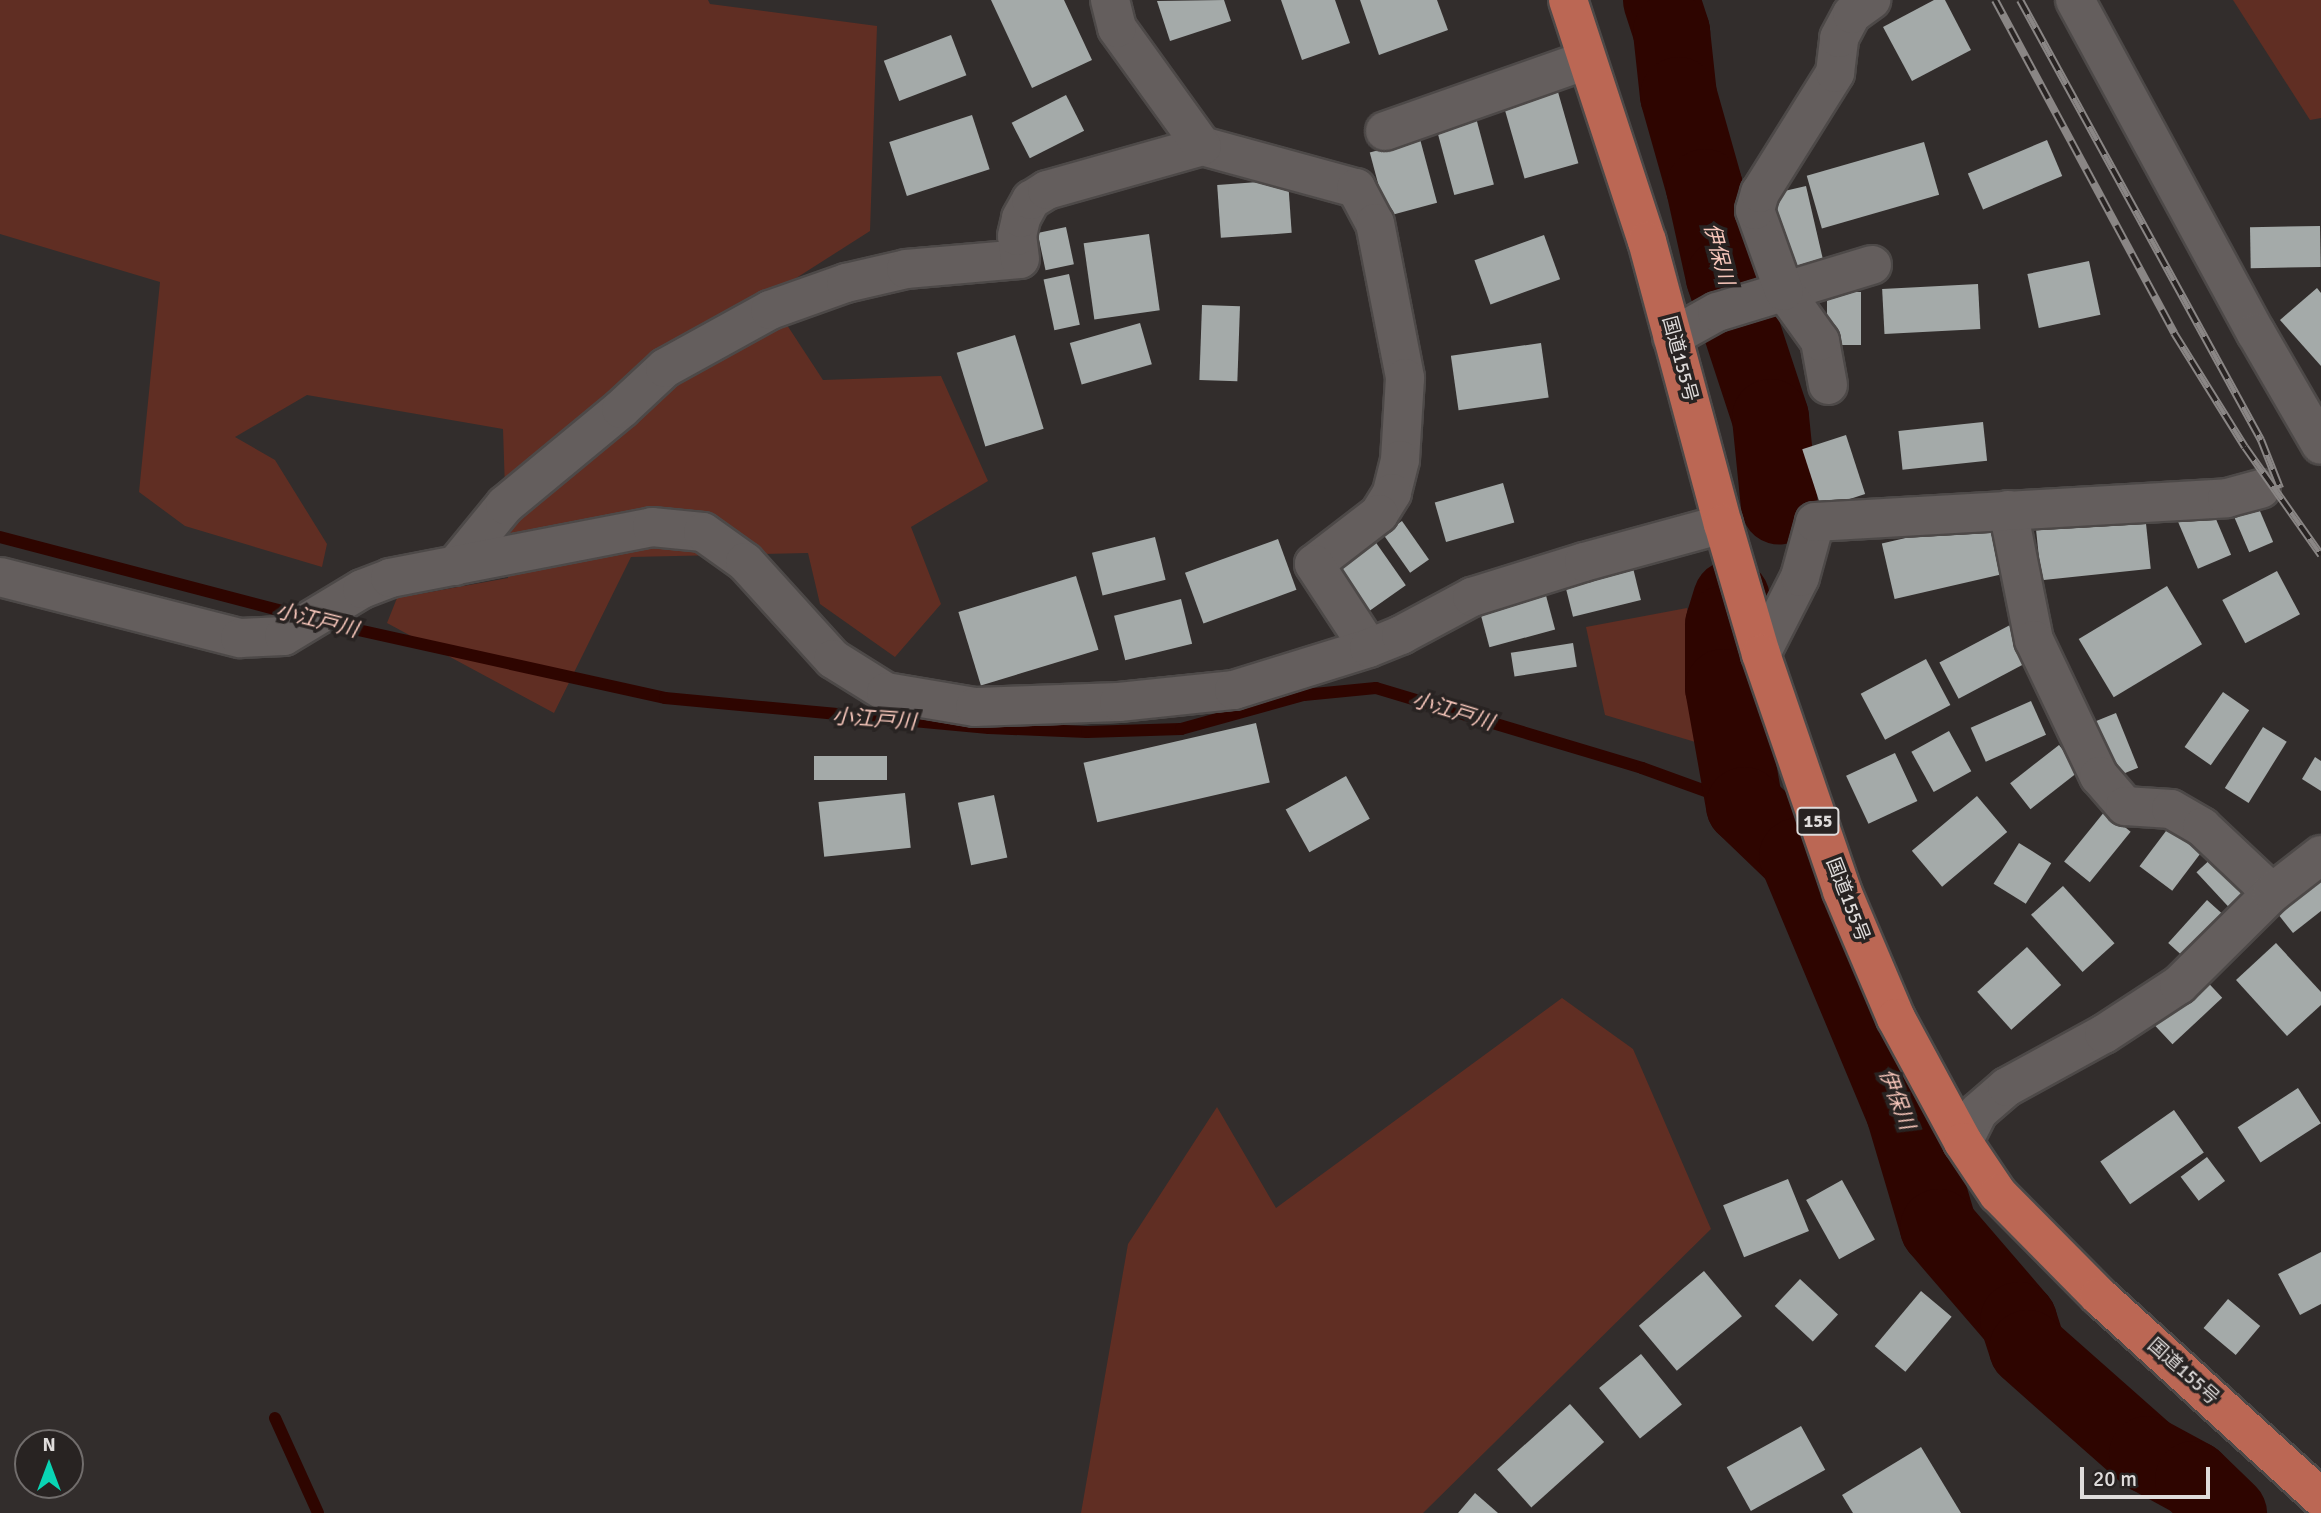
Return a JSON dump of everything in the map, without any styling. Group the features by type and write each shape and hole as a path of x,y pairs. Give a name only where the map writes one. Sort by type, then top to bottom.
{"highway":[{"name":"国道155号","path":"1568,0 1647,241 1761,654 1842,891 1896,1018 1962,1142 1998,1194 2099,1296 2321,1498"}],"street":[{"path":"1110,0 1117,28 1202,146"},
{"path":"1828,385 1820,341 1768,297 1755,211 1758,201 1835,73 1839,38 1852,14 1871,0"},
{"path":"2076,0 2256,333 2321,445"},
{"path":"1385,131 1587,60"},
{"path":"455,566 505,505 665,369 770,310 846,283 906,269 1020,259 1017,236 1021,218 1031,200 1047,190 1202,146 1356,187 1375,223 1405,378 1400,460 1392,493 1379,513 1314,564 1369,648"},
{"path":"1672,337 1717,312 1872,265"},
{"path":"1761,654 1800,577 1815,522 2227,498 2261,489"},
{"path":"2008,510 2034,640 2099,776 2125,806 2171,809 2202,827 2272,893"},
{"path":"0,577 240,638 284,636 344,600 390,578 652,527 703,532 746,562 833,659 886,692 975,707 1119,702 1234,690 1369,648 1401,635 1472,597 1584,562 1723,524"},
{"path":"1962,1142 1978,1112 2007,1087 2104,1034 2179,985 2272,893 2321,855"}],"shaded area":[{"path":"0,0 708,0 710,4 877,26 870,231 768,296 823,380 941,376 988,481 911,527 941,604 895,657 820,604 808,553 631,557 554,713 387,623 397,598 508,578 503,429 307,395 235,437 275,460 327,544 322,567 185,526 139,492 160,282 0,234"},
{"path":"2233,0 2321,0 2321,118 2310,120"},
{"path":"1687,608 1712,747 1605,715 1586,627"},
{"path":"1562,998 1633,1049 1711,1229 1423,1513 1081,1513 1128,1244 1217,1107 1276,1208"}],"building":[{"path":"991,0 1064,0 1092,60 1032,88"},
{"path":"1224,0 1231,21 1170,41 1157,1"},
{"path":"1281,0 1335,0 1350,43 1302,60"},
{"path":"1360,0 1437,0 1448,30 1379,55"},
{"path":"1934,0 1945,0 1971,50 1912,81 1883,27"},
{"path":"951,35 966,75 899,101 884,61"},
{"path":"1558,92 1578,163 1525,179 1504,107"},
{"path":"1066,95 1084,131 1030,158 1012,123"},
{"path":"1475,114 1494,185 1454,195 1435,125"},
{"path":"972,115 990,169 907,196 889,142"},
{"path":"1420,139 1437,203 1387,216 1370,152"},
{"path":"2047,140 2062,176 1983,210 1968,174"},
{"path":"1924,142 1939,195 1822,228 1807,176"},
{"path":"1288,180 1292,233 1221,238 1217,185"},
{"path":"1806,186 1823,261 1786,270 1769,195"},
{"path":"2320,226 2321,267 2251,268 2250,227"},
{"path":"1066,227 1074,264 1046,270 1038,233"},
{"path":"1149,234 1160,310 1094,319 1084,243"},
{"path":"1544,235 1560,279 1491,304 1474,260"},
{"path":"2089,261 2100,315 2039,328 2027,274"},
{"path":"1069,274 1080,325 1054,330 1044,279"},
{"path":"1978,284 1980,329 1884,334 1882,289"},
{"path":"2317,288 2321,293 2321,366 2280,320"},
{"path":"1827,292 1861,292 1861,345 1827,345"},
{"path":"1202,305 1240,306 1237,381 1199,380"},
{"path":"1140,323 1152,364 1082,384 1070,343"},
{"path":"1015,335 1044,429 985,447 957,353"},
{"path":"1541,343 1549,397 1459,410 1451,356"},
{"path":"1983,422 1987,461 1903,470 1898,431"},
{"path":"1846,435 1865,494 1821,508 1802,449"},
{"path":"1503,483 1514,522 1446,542 1435,503"},
{"path":"2254,497 2273,542 2249,552 2230,507"},
{"path":"2210,505 2231,555 2198,569 2177,519"},
{"path":"2145,514 2151,569 2041,580 2036,525"},
{"path":"1988,519 2001,575 1895,599 1882,544"},
{"path":"1402,521 1429,560 1410,573 1383,534"},
{"path":"1155,537 1166,580 1103,595 1092,553"},
{"path":"1372,537 1406,585 1355,621 1321,573"},
{"path":"1278,539 1296,590 1203,624 1185,573"},
{"path":"1632,564 1641,600 1573,617 1564,581"},
{"path":"2277,571 2300,614 2245,643 2222,600"},
{"path":"1076,576 1099,650 981,686 958,612"},
{"path":"2167,586 2202,644 2114,697 2079,639"},
{"path":"1544,588 1555,630 1489,647 1478,606"},
{"path":"1181,599 1192,644 1125,660 1114,616"},
{"path":"2010,625 2029,661 1959,699 1939,663"},
{"path":"1573,643 1577,667 1515,677 1511,653"},
{"path":"1926,659 1950,705 1885,740 1861,694"},
{"path":"2223,692 2249,710 2211,765 2185,747"},
{"path":"2031,701 2046,735 1986,762 1971,728"},
{"path":"2116,713 2138,768 2112,778 2090,723"},
{"path":"1256,723 1270,782 1097,822 1084,763"},
{"path":"2263,727 2287,742 2249,803 2225,788"},
{"path":"1949,731 1971,771 1934,792 1911,752"},
{"path":"2059,745 2079,771 2030,809 2010,783"},
{"path":"1895,753 1917,801 1868,824 1846,776"},
{"path":"814,756 887,756 887,780 814,780"},
{"path":"2315,757 2321,761 2321,791 2302,779"},
{"path":"1346,776 1370,819 1309,852 1286,809"},
{"path":"905,793 911,848 824,857 818,802"},
{"path":"994,795 1007,858 971,865 958,803"},
{"path":"1977,796 2007,832 1942,887 1912,851"},
{"path":"2105,811 2131,832 2090,882 2064,862"},
{"path":"2169,827 2202,852 2172,891 2140,866"},
{"path":"2019,843 2051,863 2026,904 1994,884"},
{"path":"2214,856 2249,894 2232,910 2196,872"},
{"path":"2321,872 2321,911 2293,933 2274,909"},
{"path":"2063,886 2115,943 2083,972 2031,915"},
{"path":"2207,900 2228,919 2189,962 2168,943"},
{"path":"2276,943 2321,992 2321,1005 2287,1036 2236,980"},
{"path":"2027,947 2061,985 2011,1030 1977,992"},
{"path":"2199,973 2222,998 2172,1044 2149,1019"},
{"path":"2298,1088 2321,1123 2260,1162 2238,1127"},
{"path":"2174,1110 2204,1153 2130,1204 2100,1162"},
{"path":"2207,1157 2225,1181 2199,1201 2181,1177"},
{"path":"1788,1179 1809,1231 1744,1257 1723,1205"},
{"path":"1842,1180 1875,1239 1839,1259 1806,1200"},
{"path":"2321,1252 2321,1304 2300,1315 2278,1274"},
{"path":"1704,1271 1742,1316 1677,1371 1639,1326"},
{"path":"1800,1279 1838,1314 1813,1342 1775,1306"},
{"path":"1921,1291 1952,1317 1905,1372 1875,1346"},
{"path":"2228,1299 2260,1326 2236,1355 2204,1328"},
{"path":"1641,1354 1682,1405 1640,1438 1599,1388"},
{"path":"1570,1404 1604,1442 1531,1507 1497,1470"},
{"path":"1801,1426 1825,1470 1751,1511 1727,1467"},
{"path":"1921,1447 1961,1513 1853,1513 1842,1495"},
{"path":"1475,1493 1498,1513 1458,1513"}],"waterway":[{"name":"伊保川","path":"1661,0 1671,31 1678,95 1704,187 1724,277 1770,417 1779,506"},
{"name":"小江戸川","path":"0,537 301,616"},
{"name":"伊保川","path":"1731,598 1723,624 1723,687 1744,805 1797,856 1904,1112 1938,1227 2018,1320 2027,1348 2147,1454 2193,1479 2228,1513"},
{"name":"小江戸川","path":"322,622 665,698 989,728 1087,732 1181,729 1304,695 1376,688 1642,768 1744,805"},
{"path":"275,1418 318,1513"}],"railway":[{"path":"1995,0 2174,333 2245,447 2321,555"},
{"path":"2020,0 2261,440 2280,488"}]}
